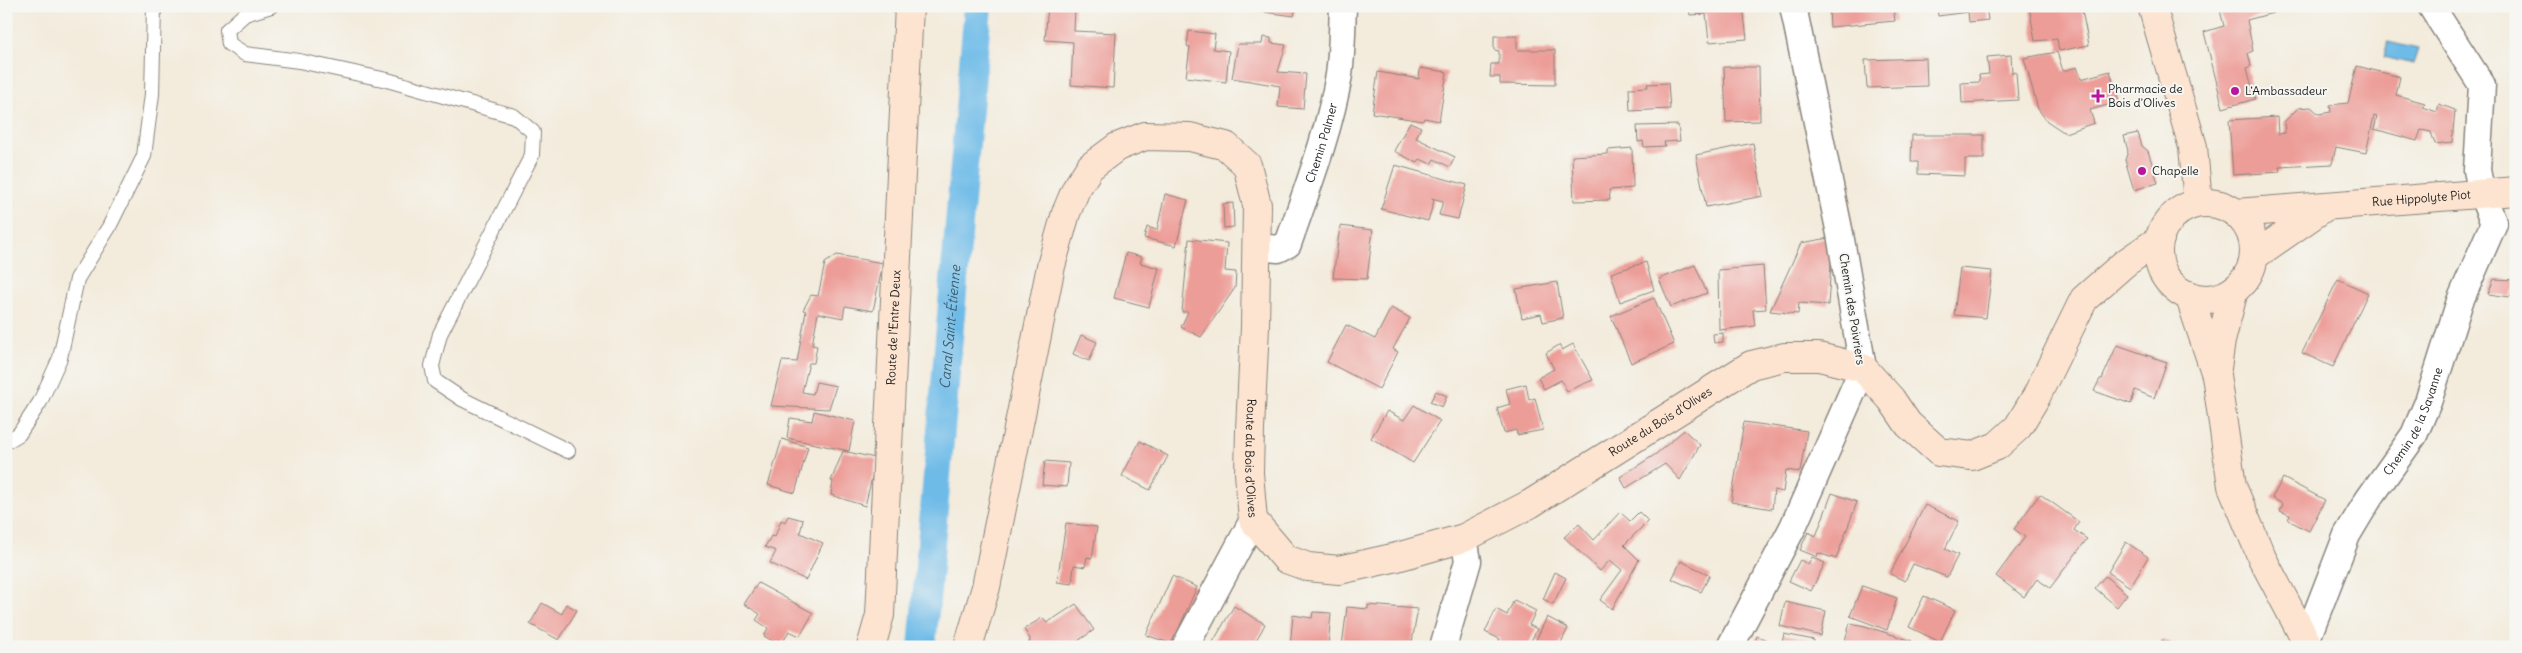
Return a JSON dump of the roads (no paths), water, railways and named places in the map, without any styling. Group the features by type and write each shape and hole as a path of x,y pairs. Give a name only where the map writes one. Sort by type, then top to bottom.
{"street":[{"name":"Route de l'Entre Deux","path":"871,647 880,615 909,6"},
{"name":"Chemin Palmer","path":"1257,247 1278,249 1288,244 1326,132 1339,74 1343,6"},
{"name":"Chemin des Poivriers","path":"1730,647 1793,527 1863,368 1838,225 1793,6"},
{"path":"2152,6 2193,147 2198,204"},
{"name":"Chemin de la Savanne","path":"2306,644 2347,534 2368,500 2414,435 2428,402 2460,301 2494,223 2482,195 2477,170 2482,85 2431,6"},
{"name":"Route du Bois d'Olives","path":"968,647 986,587 1051,266 1072,197 1090,167 1117,147 1145,136 1190,137 1226,146 1247,165 1257,205 1249,473 1253,520 1286,559 1308,567 1339,570 1397,557 1464,538 1530,504 1751,365 1784,358 1819,357 1863,368"},
{"name":"Rue Hippolyte Piot","path":"2236,213 2516,191"},
{"path":"2216,375 2221,341 2234,290 2247,275 2254,256 2251,232 2236,213 2225,206 2212,203 2198,204 2185,208 2165,226 2160,239 2160,264 2165,275 2171,284 2189,296 2212,298 2234,290"},
{"name":"Rue Hippolyte Piot","path":"2254,256 2291,228 2327,206"},
{"path":"1863,368 1891,399 1908,424 1939,452 1972,456 1997,446 2018,427 2036,398 2084,299 2125,263 2160,239"},
{"path":"2102,283 2129,276 2165,275"},
{"path":"2189,296 2216,375 2232,486 2262,558 2306,644"},
{"path":"1184,647 1253,520"},
{"path":"1443,647 1468,561 1464,538"}],"lane":[{"path":"6,442 19,434 40,402 60,358 77,279 109,227 144,156 152,94 154,6"},
{"path":"271,6 245,14 227,30 229,44 245,54 299,61 387,80 514,116 533,132 532,155 440,334 432,366 435,381 462,399 568,451"}],"water":[{"path":"2388,42 2418,49 2413,64 2384,57"}],"waterway":[{"name":"Canal Saint-Étienne","path":"922,647 978,6"}],"place":[{"name":"L'Ambassadeur","path":"2235,91"},
{"name":"Pharmacie de Bois d'Olives","path":"2098,96"},
{"name":"Chapelle","path":"2142,171"}]}
